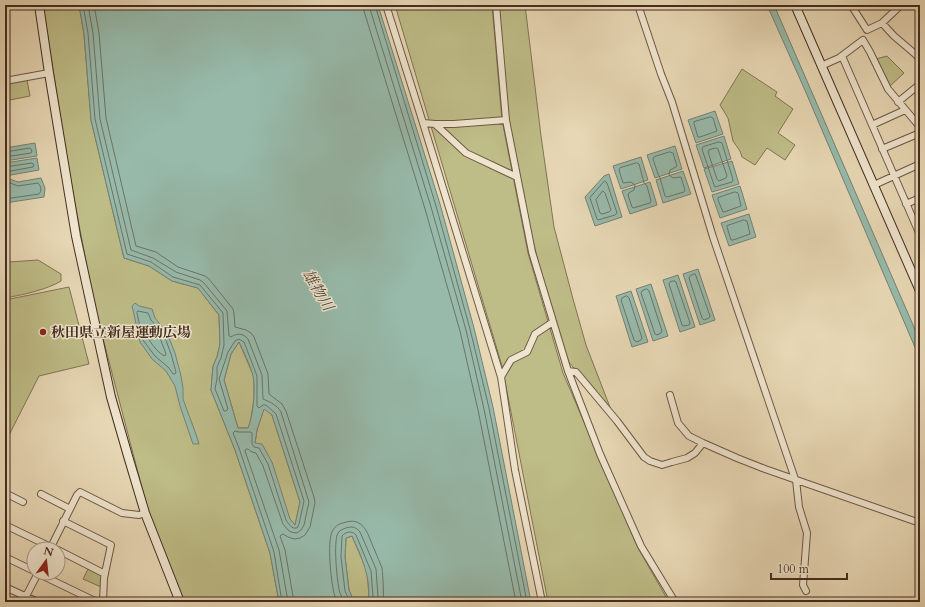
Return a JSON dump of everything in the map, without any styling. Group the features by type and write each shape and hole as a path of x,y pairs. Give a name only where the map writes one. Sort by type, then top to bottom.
{"street":[{"path":"40,5 49,73 76,236 112,397 145,513 180,602"},
{"path":"386,5 501,377 515,470 542,602"},
{"path":"496,5 506,120 532,252 568,371 600,454 641,546 675,602"},
{"path":"638,5 672,102 716,244 795,480 799,507 807,533 803,585 806,591"},
{"path":"736,5 750,5"},
{"path":"795,5 920,291"},
{"path":"851,5 867,30 882,23 901,5"},
{"path":"882,23 920,59"},
{"path":"821,66 842,56 863,40 888,89 920,127"},
{"path":"842,56 919,233"},
{"path":"5,81 49,73"},
{"path":"898,102 920,84"},
{"path":"872,125 905,110"},
{"path":"423,123 454,124 506,120"},
{"path":"435,124 466,153 517,177"},
{"path":"882,149 920,132"},
{"path":"874,185 920,164"},
{"path":"906,204 920,198"},
{"path":"501,377 511,360 527,352 535,334 553,322"},
{"path":"568,371 576,372 617,421 644,457 650,461 662,465 687,458 695,453 703,443"},
{"path":"670,395 678,423 689,436 737,458 795,480 920,523"},
{"path":"55,541 63,521 80,492 122,513 139,515 145,513"},
{"path":"5,493 23,502"},
{"path":"41,494 70,509"},
{"path":"63,521 111,545 105,574 103,602"},
{"path":"5,525 38,541"},
{"path":"66,554 105,574"},
{"path":"5,558 26,567"},
{"path":"25,599 34,581"},
{"path":"54,581 97,602"},
{"path":"5,587 25,599 38,602"}],"shaded area":[{"path":"43,5 79,5 84,34 91,120 124,258 149,266 172,281 198,288 219,315 220,344 213,366 211,390 235,450 270,553 279,602 184,602 147,507 94,304 68,166"},
{"path":"395,5 492,5 502,120 528,253 563,373 638,548 669,602 548,602 502,366"},
{"path":"498,5 525,5 554,227 586,345 613,415 568,361 561,345 522,196 508,120"},
{"path":"887,56 904,73 889,87 876,59"},
{"path":"742,69 777,92 775,96 793,109 778,133 795,145 785,160 767,148 755,165 742,157 733,141 728,118 720,105"},
{"path":"27,80 30,96 5,101 5,84"},
{"path":"38,260 61,274 61,281 41,290 5,298 5,261"},
{"name":"秋田県立新屋運動広場","path":"69,287 89,364 39,376 5,441 5,300"},
{"path":"239,342 254,377 254,399 249,428 238,428 224,380 231,354"},
{"path":"264,408 272,415 300,502 295,525 290,519 255,443 257,430"},
{"path":"352,536 367,571 368,602 354,602 349,590 345,557 346,538"},
{"path":"88,569 103,576 101,587 83,579"}],"water":[{"name":"雄物川","path":"79,5 378,5 440,204 474,328 493,407 531,602 368,602 369,594 367,576 362,559 352,536 346,538 345,557 349,590 354,602 279,602 270,553 235,450 211,390 213,366 220,344 219,315 198,288 172,281 149,266 124,258 91,120 84,34","holes":["239,342 251,368 254,381 254,402 248,428 238,428 224,380 231,354","264,409 272,415 300,502 295,525 290,519 272,462 262,444 255,443 257,430"]},
{"path":"767,5 774,5 920,341 920,359 804,88"},
{"path":"715,111 723,134 696,143 688,120"},
{"path":"724,136 731,159 704,168 696,145"},
{"path":"35,143 37,156 5,161 5,148"},
{"path":"675,146 682,169 655,178 647,155"},
{"path":"641,157 648,180 621,189 613,166"},
{"path":"37,158 39,170 5,176 5,163"},
{"path":"732,161 739,184 712,192 704,169"},
{"path":"683,171 691,194 663,203 656,180"},
{"path":"609,174 622,217 595,226 585,197 604,176"},
{"path":"5,178 18,182 41,178 45,188 44,197 5,203"},
{"path":"650,182 657,205 630,214 622,191"},
{"path":"740,186 747,209 720,218 712,195"},
{"path":"749,214 756,237 729,246 721,223"},
{"path":"698,269 715,320 700,325 683,274"},
{"path":"678,275 695,327 680,332 663,280"},
{"path":"651,284 668,336 653,341 636,289"},
{"path":"631,291 648,342 632,347 616,296"},
{"path":"135,303 139,306 152,309 155,318 167,333 175,353 181,376 183,399 199,444 193,444 175,386 166,371 152,359 140,342 132,306"}],"place":[{"name":"秋田県立新屋運動広場","path":"43,332"}]}
